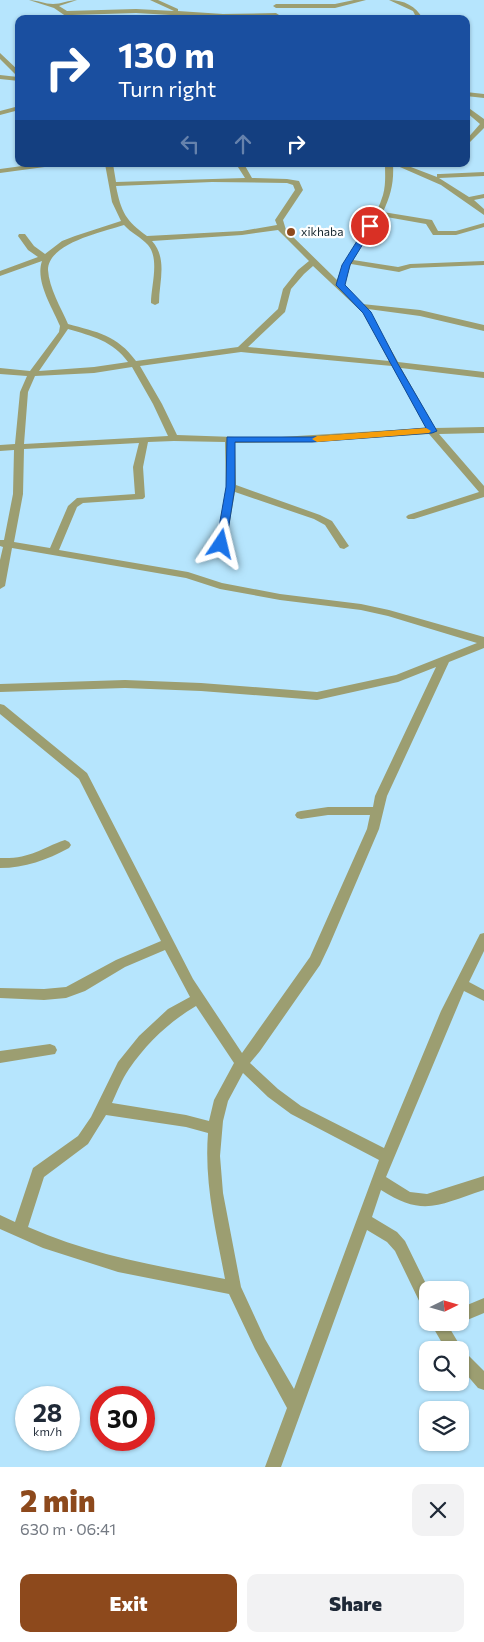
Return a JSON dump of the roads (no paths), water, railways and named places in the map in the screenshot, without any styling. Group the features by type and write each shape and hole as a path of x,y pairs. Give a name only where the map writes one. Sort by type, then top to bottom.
{"street":[{"path":"32,0 68,13 136,11 216,15"},
{"path":"52,6 74,0"},
{"path":"153,0 186,14"},
{"path":"275,3 335,6 364,0"},
{"path":"392,0 415,10 418,15"},
{"path":"0,55 15,72"},
{"path":"1,77 15,75"},
{"path":"470,94 484,96"},
{"path":"0,113 15,109"},
{"path":"470,112 484,124 470,138"},
{"path":"470,141 484,139"},
{"path":"0,171 30,167"},
{"path":"110,167 117,206 125,222 151,244 156,252 158,263 154,287 155,303"},
{"path":"242,167 250,181"},
{"path":"340,285 348,261 378,213 390,189 390,167"},
{"path":"407,167 439,177 484,212"},
{"path":"439,167 439,177"},
{"path":"439,177 484,174"},
{"path":"113,184 212,180 287,181 298,186 299,190 279,220 284,234 361,306 379,333 394,364 432,431 484,493 411,517"},
{"path":"469,199 484,196"},
{"path":"378,213 429,222 436,233 456,233 484,225"},
{"path":"0,274 46,256 63,244 125,222"},
{"path":"145,239 242,233 280,227"},
{"path":"22,236 31,248 46,256"},
{"path":"0,586 4,544 19,488 19,446 24,392 32,374 59,338 64,326 45,275 46,256"},
{"path":"348,261 399,270 415,266 484,263"},
{"path":"241,348 282,310 287,289 301,272 313,262"},
{"path":"331,278 342,275"},
{"path":"361,306 420,313 484,328"},
{"path":"64,326 103,337 121,348 133,365 174,438"},
{"path":"0,371 32,374 133,365 241,348 394,364 484,376"},
{"path":"0,448 144,439 312,440 432,431 484,430"},
{"path":"53,552 73,506 80,500 140,497 138,467 144,439"},
{"path":"221,544 231,487 230,439"},
{"path":"231,487 329,523 344,546"},
{"path":"4,544 188,575 220,586 280,598 361,607 389,613 483,645"},
{"path":"0,688 125,684 317,696 398,678 483,645"},
{"path":"294,1406 260,1344 234,1288 216,1193 213,1156 215,1129 221,1100 242,1063 315,962 373,829 381,796 445,659"},
{"path":"0,708 83,776 188,982 242,1063 273,1093 296,1110 387,1157"},
{"path":"301,815 328,811 377,810"},
{"path":"0,863 20,862 45,856 65,845"},
{"path":"273,1467 387,1157 448,1011 483,941"},
{"path":"0,993 60,994 71,991 87,984 114,967 168,942"},
{"path":"462,984 484,996"},
{"path":"20,1230 38,1173 83,1140 123,1066 144,1040 173,1013 199,998"},
{"path":"0,1057 50,1050"},
{"path":"102,1108 186,1121 215,1129"},
{"path":"378,1180 404,1197 418,1201 427,1201 484,1183"},
{"path":"363,1219 392,1236 400,1246 419,1285"},
{"path":"0,1222 43,1242 118,1266 234,1288"},
{"path":"469,1312 484,1305"},
{"path":"469,1366 484,1382"}],"place":[{"name":"xikhaba","path":"291,232"}]}
